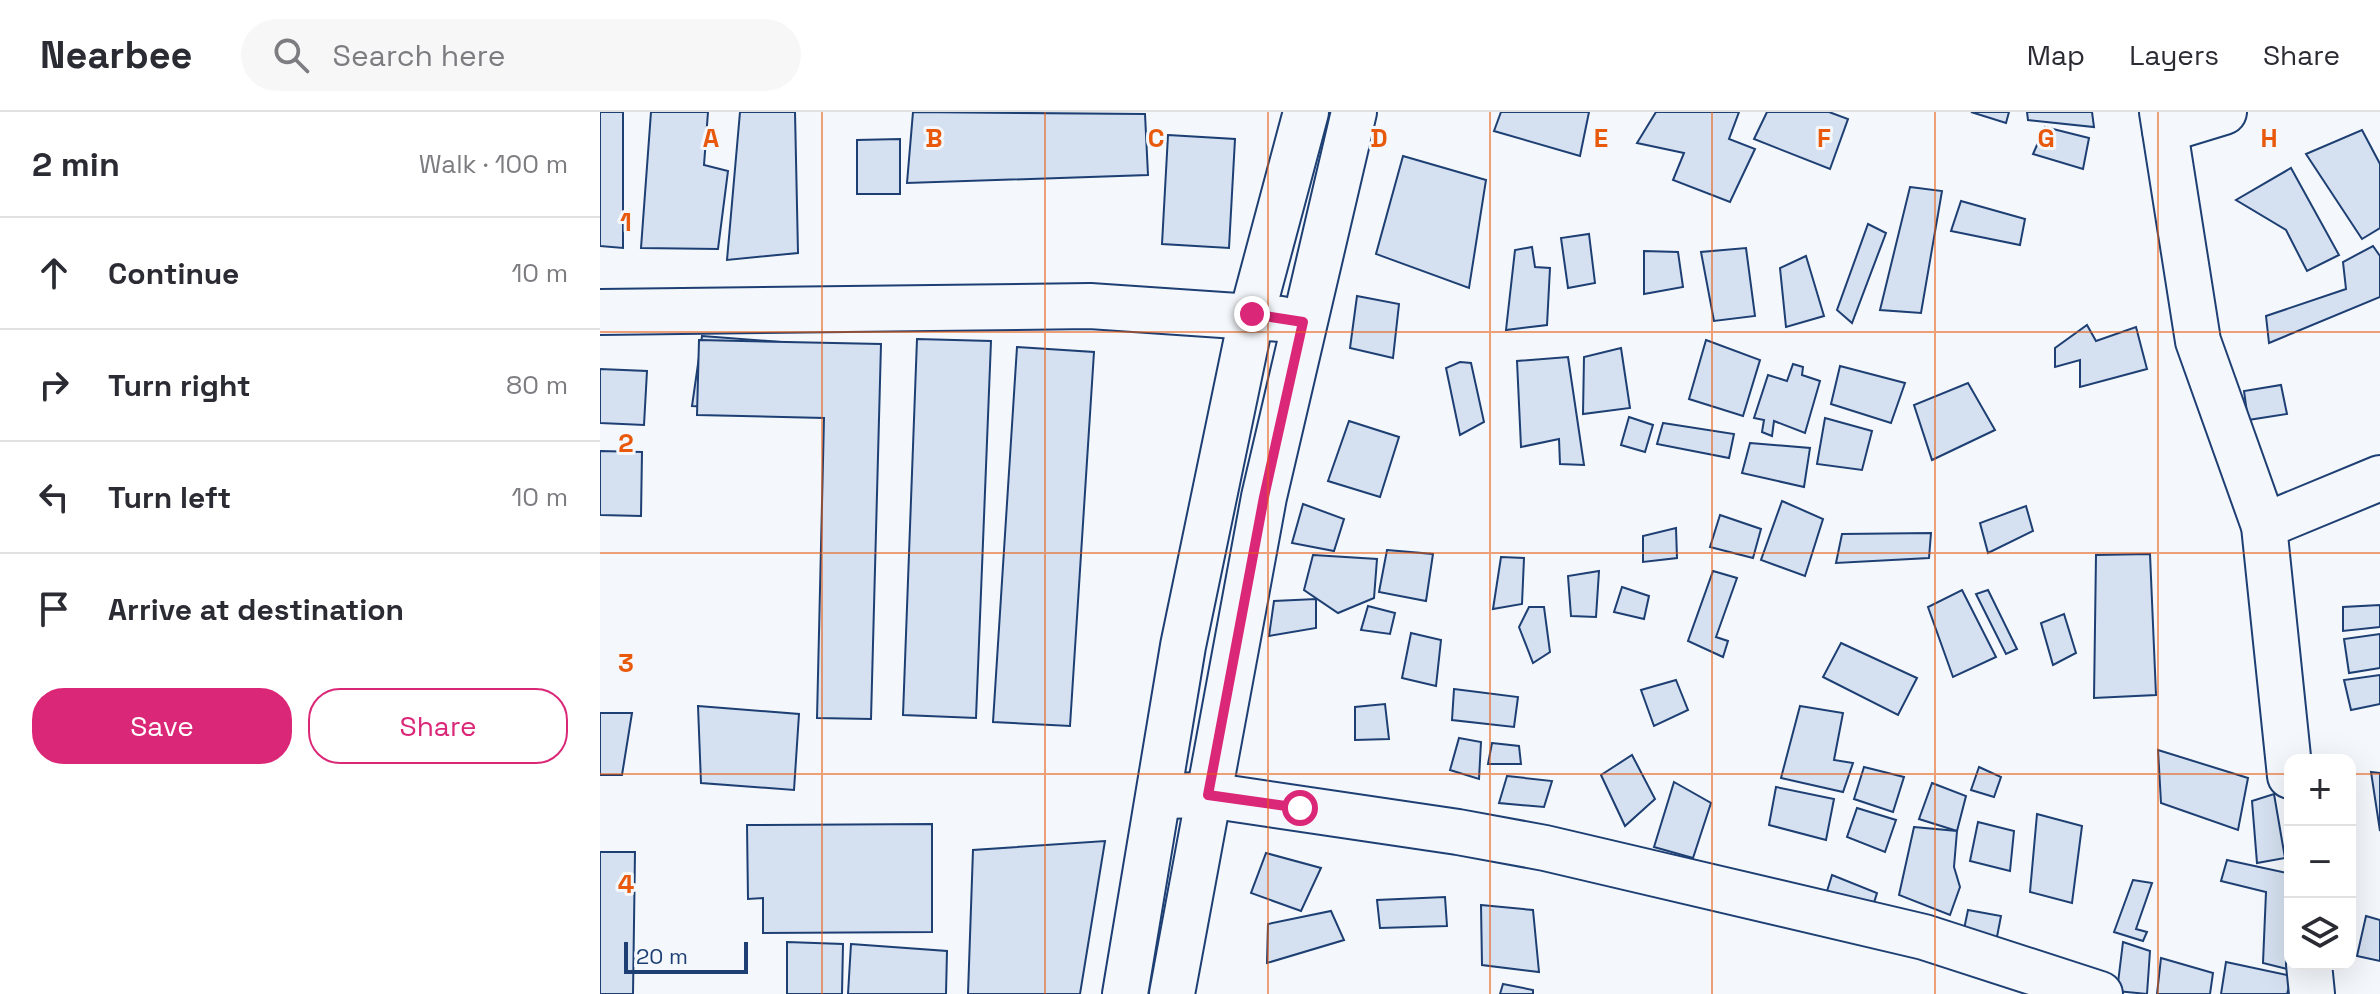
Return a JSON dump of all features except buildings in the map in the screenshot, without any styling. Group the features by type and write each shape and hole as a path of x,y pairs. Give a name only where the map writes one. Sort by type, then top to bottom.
{"street":[{"path":"1125,994 1183,646 1252,314 1306,112"},
{"path":"1172,994 1264,497 1354,112"},
{"path":"2224,112 2164,121 2198,341 2264,526 2288,754"},
{"path":"600,312 1090,306 1252,314 1303,322"},
{"path":"2264,526 2380,478"},
{"path":"1159,796 1208,795 1458,832 1642,870 1924,937 2100,994"},
{"path":"2310,970 2312,994"}],"route":[{"path":"1252,314 1303,322 1264,497 1208,795 1300,808"}]}
